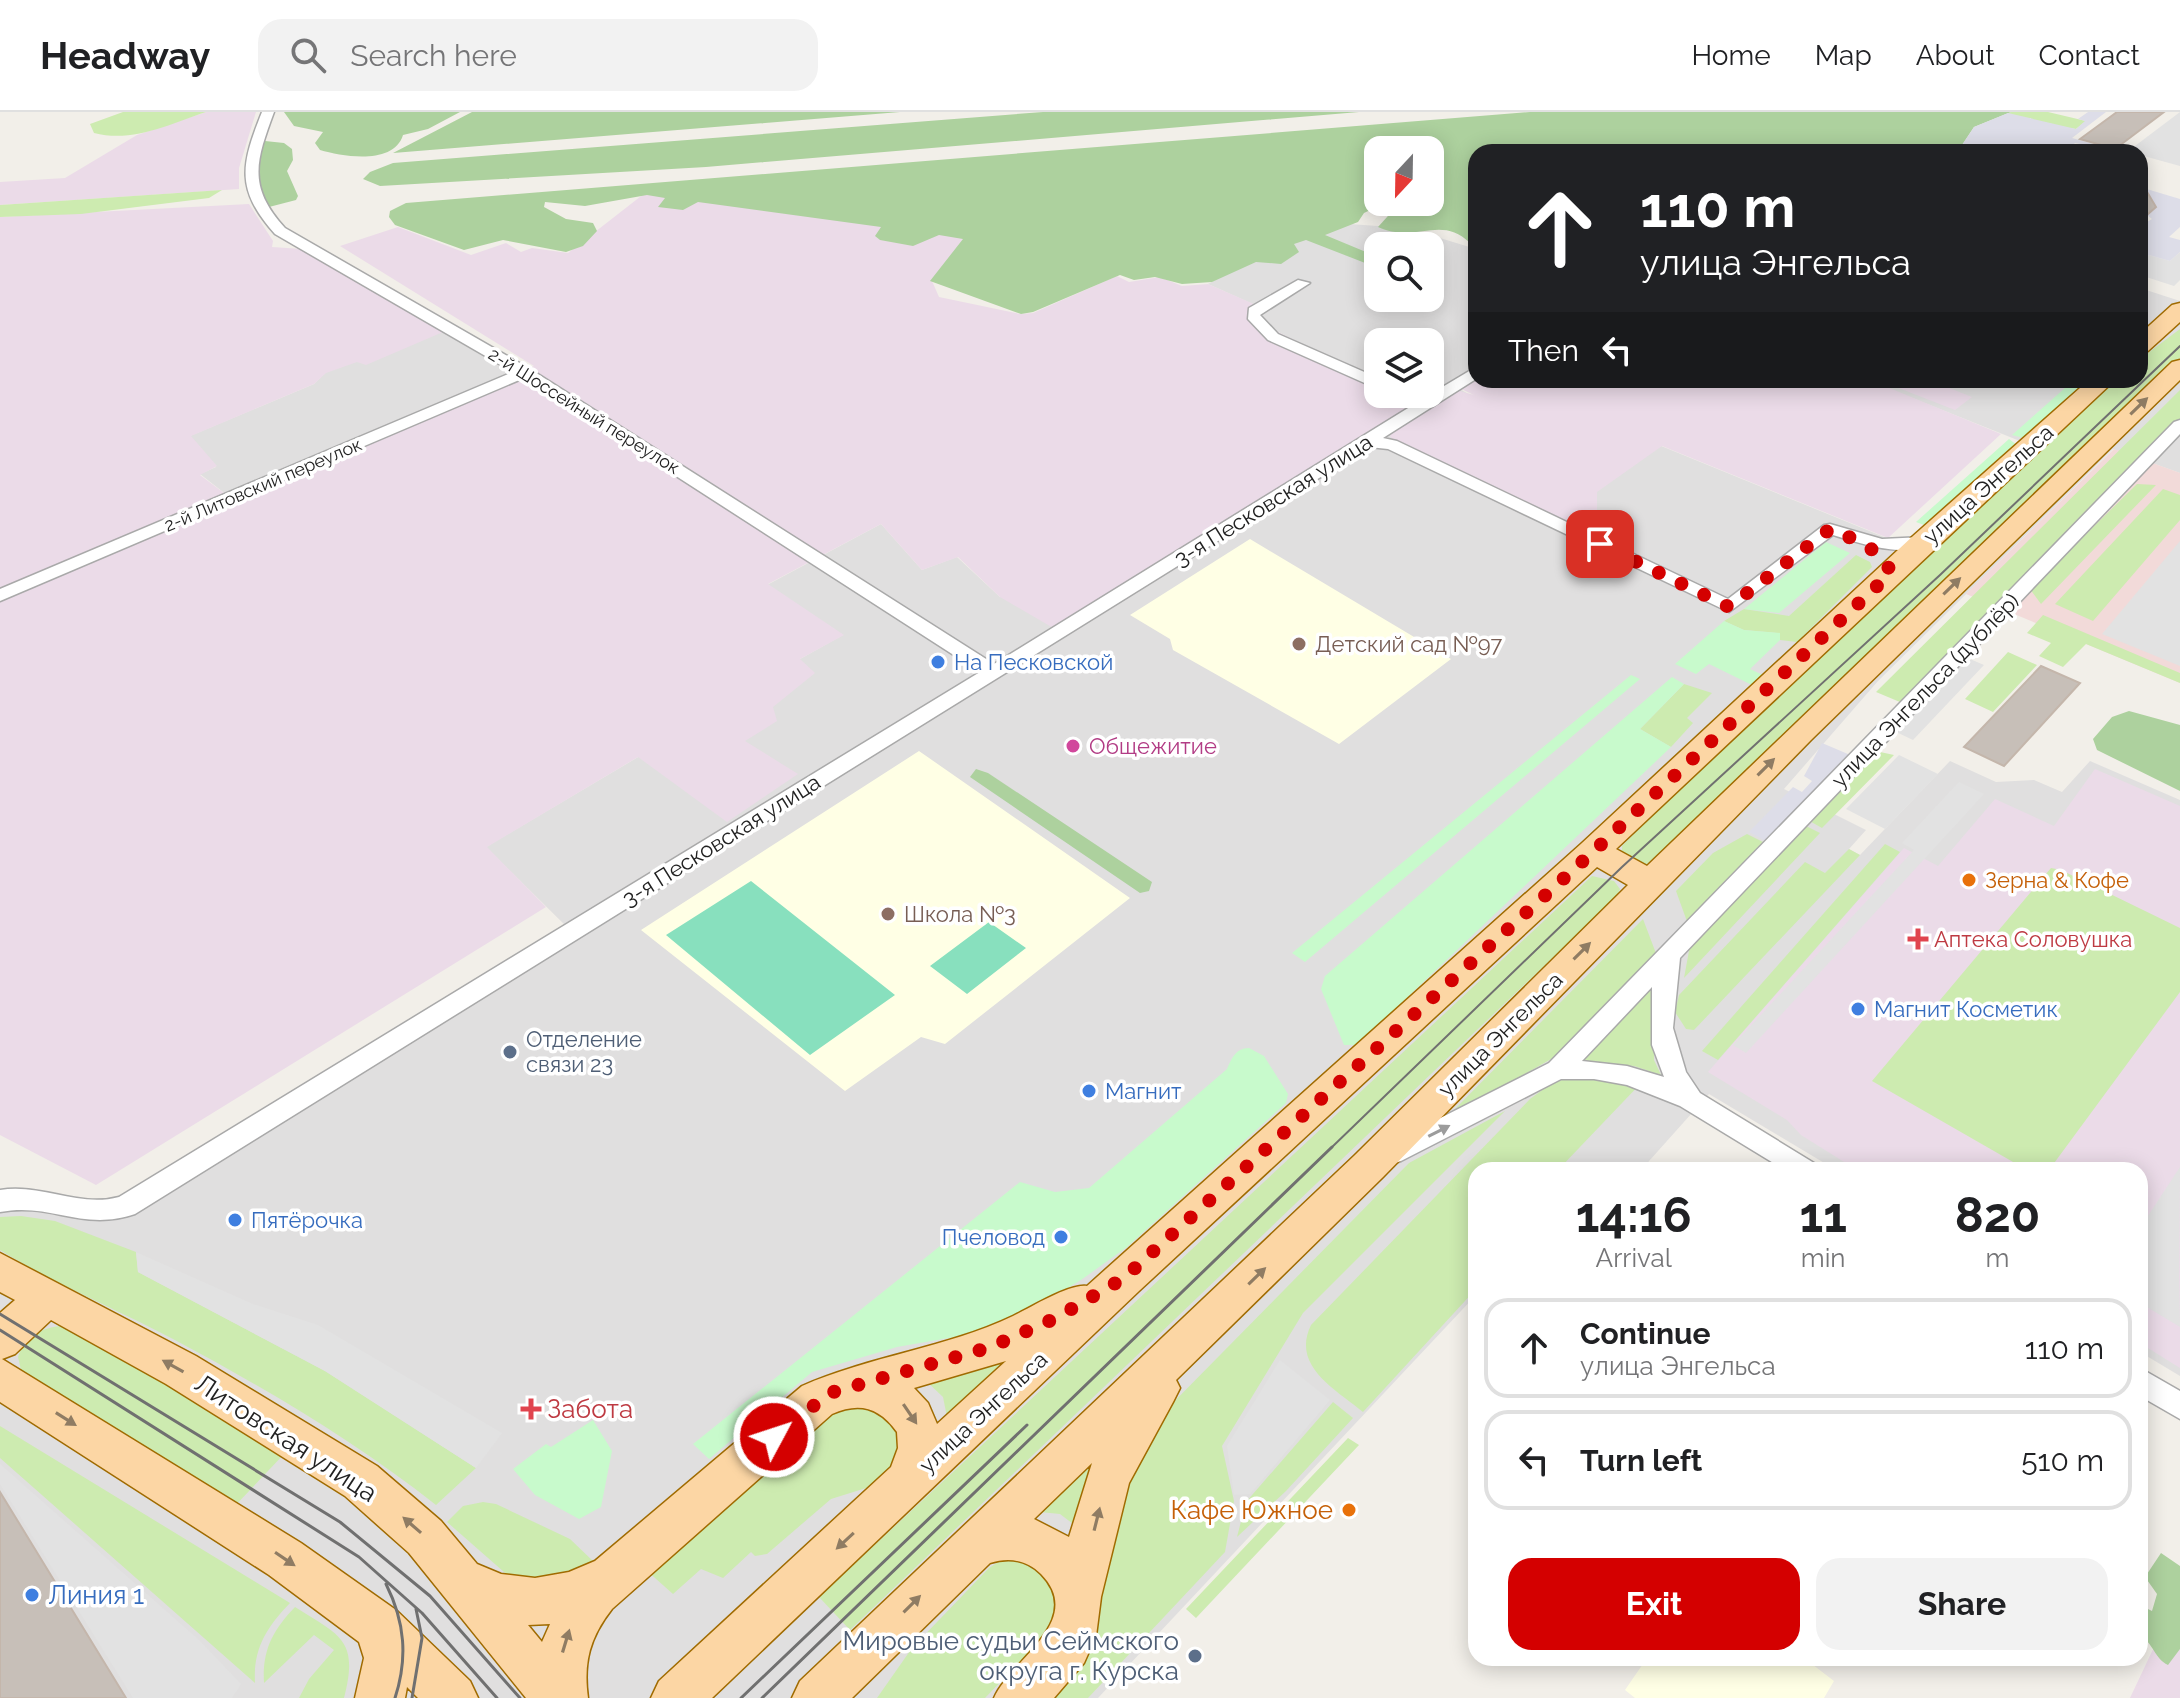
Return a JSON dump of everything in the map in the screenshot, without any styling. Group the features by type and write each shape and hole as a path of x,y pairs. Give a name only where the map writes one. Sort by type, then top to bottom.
{"main road":[{"path":"2148,339 2180,310"},
{"name":"улица Энгельса","path":"817,1698 1369,1166 1650,883 2180,367"},
{"name":"улица Энгельса","path":"676,1698 1124,1278 1594,851 1923,542 2094,388"},
{"path":"1594,851 1650,883"},
{"name":"Литовская улица","path":"0,1271 181,1370 361,1481 425,1537 465,1582 557,1698"},
{"path":"563,1698 560,1671 565,1642 572,1624 608,1580 817,1400 842,1389 991,1347 1056,1318 1124,1278"},
{"path":"0,1341 47,1296"},
{"path":"1019,1698 1071,1639 1077,1625 1078,1595 1106,1483 1119,1451 1165,1377 1201,1330"},
{"path":"0,1378 285,1559 379,1627 453,1698"},
{"path":"842,1389 883,1390 912,1414 918,1425 920,1451 911,1477 902,1488"},
{"path":"966,1552 978,1544 1007,1536 1036,1542 1059,1557 1068,1568 1078,1595"},
{"path":"465,1582 504,1600 550,1601 574,1595 608,1580"},
{"path":"379,1627 388,1658 380,1698"}],"street":[{"name":"2-й Шоссейный переулок","path":"268,112 251,158 253,198 280,231 525,372 993,672"},
{"path":"1303,283 1254,311 1253,316 1273,337 1364,378"},
{"name":"2-й Литовский переулок","path":"0,596 525,372"},
{"name":"3-я Песковская улица","path":"1444,393 1468,377"},
{"name":"3-я Песковская улица","path":"0,1201 30,1198 99,1214 126,1206 1421,408"},
{"name":"улица Энгельса (дублёр)","path":"1558,1070 2180,425"},
{"path":"1366,442 1391,444 1729,607 1830,529"},
{"path":"1830,529 1881,544 1923,542"},
{"path":"1830,529 1867,546 1887,564 1891,573"},
{"path":"1670,955 1660,1011 1663,1049 1676,1079 1694,1101"},
{"path":"1369,1166 1558,1070 1626,1072 1665,1086 1792,1162"},
{"path":"2148,1386 2180,1406"}],"shaded area":[{"path":"206,112 256,112 239,168 239,189 0,205 0,182 65,178 137,135"},
{"path":"2088,112 2106,112 2072,138 2093,144 1963,144 1974,127 2008,113 2076,129 2085,121 2078,119"},
{"path":"2180,112 2180,166 2148,157 2148,144 2138,144"},
{"path":"2148,189 2180,199 2180,227 2169,237 2180,240 2180,252 2170,261 2148,256 2148,221 2152,219 2148,214 2156,207 2148,197"},
{"path":"645,193 972,236 932,281 939,297 1020,314 1033,313 1117,276 1129,282 1160,277 1182,286 1208,284 1256,305 1264,325 1364,374 1364,408 1408,408 1055,629 1000,597 958,557 922,570 881,524 768,584 844,635 800,659 815,673 773,707 777,721 745,741 798,774 727,822 638,757 487,847 546,907 96,1185 0,1135 0,217 249,204 273,241 272,247 302,249 443,332 366,365 357,362 326,373 314,384 191,436 217,466 200,475 232,499 534,366 340,246 398,227 471,255 506,243 521,252 532,248 568,253"},
{"path":"1320,222 1407,228 1420,232 1364,232 1364,312 1444,312 1444,239 1468,247 1468,378 1455,386 1597,447 1622,430 1916,550 2030,445 1887,388 2148,388 2148,291 2180,301 2180,473 2113,449 1878,681 1784,789 1866,830 1849,849 1860,855 1950,761 1996,782 2034,780 2062,792 2090,761 2180,800 2180,1376 2148,1357 2148,1162 1823,1162 1709,1094 1648,1162 1468,1162 1468,1304 1098,1698 0,1698 0,1201 99,1214 575,935 486,847 694,724 772,708 800,659 843,635 767,585 881,524 922,570 957,557 1000,597 1377,408 1444,408 1444,328 1364,328 1364,374 1264,325 1255,305 1208,284"},
{"path":"2180,252 2180,280 2174,286 2148,278 2149,255 2170,261"},
{"path":"344,273 516,376 232,499 200,474 216,467 190,436 314,384 325,373"},
{"path":"1468,377 1468,388 1889,388 2001,434 1888,538 1662,446 1597,492 1597,515 1580,529 1457,473 1396,443 1390,436 1392,431 1428,408 1444,408 1444,398 1456,390 1474,395 1455,386"},
{"path":"1899,388 1949,388 1972,397 1955,410"},
{"path":"2114,449 2180,473 2180,683 1966,594"},
{"name":"Детский сад №97","path":"1250,539 1451,659 1339,744 1173,650 1170,639 1130,615"},
{"path":"2180,541 2180,666 2102,634"},
{"path":"1963,656 1984,665 1913,740 1892,730"},
{"path":"1822,743 1855,757 1769,843 1749,832 1793,787 1802,792 1812,781 1804,776"},
{"name":"Школа №3","path":"919,751 1130,898 945,1044 921,1037 845,1091 641,930"},
{"path":"1899,755 1938,774 1885,829 1846,809"},
{"path":"2095,769 2180,806 2180,1368 2148,1348 2148,1162 1844,1162 1801,1135 1787,1120 1708,1072 1904,848 1938,866 1995,799 2054,826"},
{"path":"1959,782 1984,794 1746,1053 1733,1045 1914,850 1902,843"},
{"path":"2180,1167 2180,1327 2148,1308 2148,1216"},
{"path":"136,1252 253,1304 318,1325 502,1433 476,1468 325,1371 138,1272"},
{"path":"1280,1360 1330,1400 1250,1494 1234,1495 1227,1446"},
{"path":"0,1464 200,1641 241,1684 232,1698 133,1698 0,1484"},
{"path":"2180,1592 2180,1698 2130,1698 2145,1666 2148,1666 2148,1660"},
{"path":"1642,1666 1814,1666 1834,1681 1824,1698 1635,1698 1625,1690"}],"green space":[{"path":"123,112 206,112 137,134 94,133 90,124"},
{"path":"284,112 460,112 428,129 403,135 398,145 390,151 379,155 354,156 320,150 315,143 323,132 294,126"},
{"path":"472,112 900,112 393,153"},
{"path":"1043,112 1359,112 706,167 380,186 363,179 370,172 393,163"},
{"path":"1530,112 2011,112 1974,127 1963,144 1468,144 1468,242 1449,231 1398,232 1378,227 1388,216 1444,216 1444,136 1364,136 1364,213 1358,222 1325,235 1364,251 1364,263 1306,240 1294,244 1299,252 1281,264 1256,262 1212,282 1182,284 1155,277 1134,280 1120,275 1033,312 1021,314 930,281 963,239 939,235 913,246 880,240 875,236 881,227 698,202 683,210 658,207 665,198 647,195 585,206 545,202 544,207 566,219 593,223 597,231 583,246 566,252 503,240 464,250 395,225 389,217 390,211 406,203"},
{"path":"2011,112 2048,112 2086,121 2076,129 2068,128 2073,132 2065,137 2042,130 2052,124 2042,122 2045,125 2039,130 2031,128 2031,118 2028,118 2028,127 1999,119"},
{"path":"265,141 284,143 292,149 293,160 287,171 298,196 296,200 269,207 260,199 257,157"},
{"path":"222,190 209,198 81,214 0,217 0,205"},
{"path":"2180,329 2180,358 1651,863 1640,865 1622,854 1622,846 1803,667 1925,550 2051,436 2106,388 2148,388 2148,353"},
{"path":"2065,388 2087,388 2032,440 2012,435"},
{"path":"2180,390 2180,421 1907,705 1876,692"},
{"path":"2009,439 2021,448 1932,528 1916,522"},
{"path":"2137,484 2156,485 2041,604 2030,589"},
{"path":"2163,489 2180,495 2180,520 2093,621 2055,604"},
{"path":"1826,542 1850,553 1779,613 1744,609"},
{"path":"1856,555 1870,562 1872,567 1797,642 1780,640 1777,633 1744,630 1724,621 1744,609 1789,616"},
{"path":"2043,615 2180,673 2180,683 2086,644 2063,667 2039,656 2051,643 2027,633"},
{"path":"1724,621 1744,630 1780,633 1780,640 1750,669 1765,676 1754,686 1709,664 1696,674 1675,664"},
{"path":"2008,652 2037,665 1993,712 1965,699"},
{"path":"1631,675 1640,679 1305,962 1292,953"},
{"path":"1672,677 1684,684 1640,729 1671,747 1357,1045 1344,1045 1321,989 1325,976"},
{"path":"1684,684 1712,693 1687,718 1693,723 1671,747 1640,729"},
{"path":"2129,711 2180,725 2180,791 2097,750 2093,739 2112,717"},
{"path":"1871,750 1894,755 1822,828 1806,819"},
{"path":"976,769 988,773 1152,882 1149,891 1140,893 970,777"},
{"path":"1802,824 1820,833 1684,978 1691,940"},
{"path":"1747,834 1769,845 1689,927 1676,891 1713,853"},
{"path":"1885,844 1900,852 1718,1060 1702,1051"},
{"path":"1849,849 1860,855 1694,1030 1686,1029 1675,1012 1679,995 1805,862 1825,873"},
{"path":"2051,868 2061,870 2180,928 2180,992 2055,1162 2013,1162 1872,1081"},
{"path":"1592,876 1614,881 1620,889 1617,896 850,1630 819,1597"},
{"path":"751,881 895,995 810,1055 666,935"},
{"path":"1643,919 1657,956 1560,1054 1444,1120"},
{"path":"989,922 1026,948 967,994 930,966"},
{"path":"1656,980 1654,1060 1661,1075 1634,1066 1578,1061"},
{"path":"1249,1048 1264,1056 1288,1094 1286,1103 1127,1247 1081,1280 1031,1310 966,1335 897,1347 812,1372 709,1459 693,1444 1020,1182 1055,1192 1089,1188 1227,1069 1237,1052"},
{"path":"1571,1076 1644,1080 1566,1162 1469,1162 1530,1099 1549,1085"},
{"path":"1505,1111 1303,1313 1222,1446 1234,1501 1225,1552 1088,1698 1047,1698 1119,1478 1155,1421 1409,1163"},
{"path":"1468,1163 1468,1298 1363,1412 1329,1385 1311,1364 1306,1340 1311,1325"},
{"path":"21,1216 55,1221 136,1252 138,1272 325,1371 476,1468 436,1505 374,1459 275,1396 173,1339 0,1250 0,1217"},
{"path":"62,1326 286,1452 232,1509 21,1370 18,1357 30,1339 48,1328"},
{"path":"1036,1341 947,1417 943,1397 924,1379"},
{"path":"858,1402 900,1425 902,1457 879,1484 831,1499 767,1554 755,1556 751,1552 723,1578 701,1569 673,1594 646,1570 825,1417"},
{"path":"1333,1402 1353,1418 1286,1491 1237,1537 1246,1502"},
{"path":"593,1420 612,1451 601,1507 579,1519 535,1495 513,1469 546,1444 551,1447"},
{"path":"1119,1425 1081,1530 1060,1514 1030,1511"},
{"path":"0,1426 290,1603 263,1639 256,1659 255,1683 0,1458"},
{"path":"1348,1438 1359,1445 1196,1618 1186,1609"},
{"path":"483,1502 496,1504 570,1539 594,1562 575,1576 513,1580 447,1522 463,1506"},
{"path":"2161,1553 2180,1566 2180,1649 2168,1665 2148,1642 2148,1609 2152,1611 2157,1594 2148,1581 2148,1572"},
{"path":"1018,1556 1058,1579 1055,1626 985,1698 877,1698 912,1648 989,1568 1003,1559"},
{"path":"295,1607 335,1633 347,1651 348,1679 344,1698 299,1698 309,1679 334,1650 314,1635 264,1683 270,1641"}],"building":[{"path":"2117,112 2164,112 2122,144 2098,144 2080,139"},
{"path":"2148,194 2156,207 2148,214"},
{"path":"2041,666 2080,683 2004,766 1964,747"},
{"name":"Линия 1","path":"0,1492 126,1698 0,1698"}],"tram line":[{"path":"2148,377 2180,346"},
{"path":"1330,1149 1622,867 1940,575 2136,388"},
{"path":"762,1698 1332,1147"},
{"path":"0,1314 340,1522 430,1596 520,1698"},
{"path":"0,1330 359,1557 422,1613 497,1698"},
{"path":"741,1698 1027,1425"},
{"path":"386,1584 401,1626 402,1669 395,1698"},
{"path":"412,1698 422,1638 416,1609"}],"place":[{"name":"Детский сад №97","path":"1299,644"},
{"name":"На Песковской","path":"938,662"},
{"name":"Общежитие","path":"1073,746"},
{"name":"Зерна & Кофе","path":"1969,880"},
{"name":"Школа №3","path":"888,914"},
{"name":"Аптека Соловушка","path":"1918,939"},
{"name":"Магнит Косметик","path":"1858,1009"},
{"name":"Отделение связи 23","path":"510,1052"},
{"name":"Магнит","path":"1089,1091"},
{"name":"Пятёрочка","path":"235,1220"},
{"name":"Пчеловод","path":"1061,1237"},
{"name":"Забота","path":"531,1409"},
{"name":"Кафе Южное","path":"1349,1510"},
{"name":"Линия 1","path":"32,1595"},
{"name":"Мировые судьи Сеймского округа г. Курска","path":"1195,1656"}],"route":[{"path":"774,1437 817,1400 830,1393 991,1347 1056,1318 1124,1278 1594,851 1891,573 1887,564 1867,546 1830,529 1729,607 1600,544"}]}
